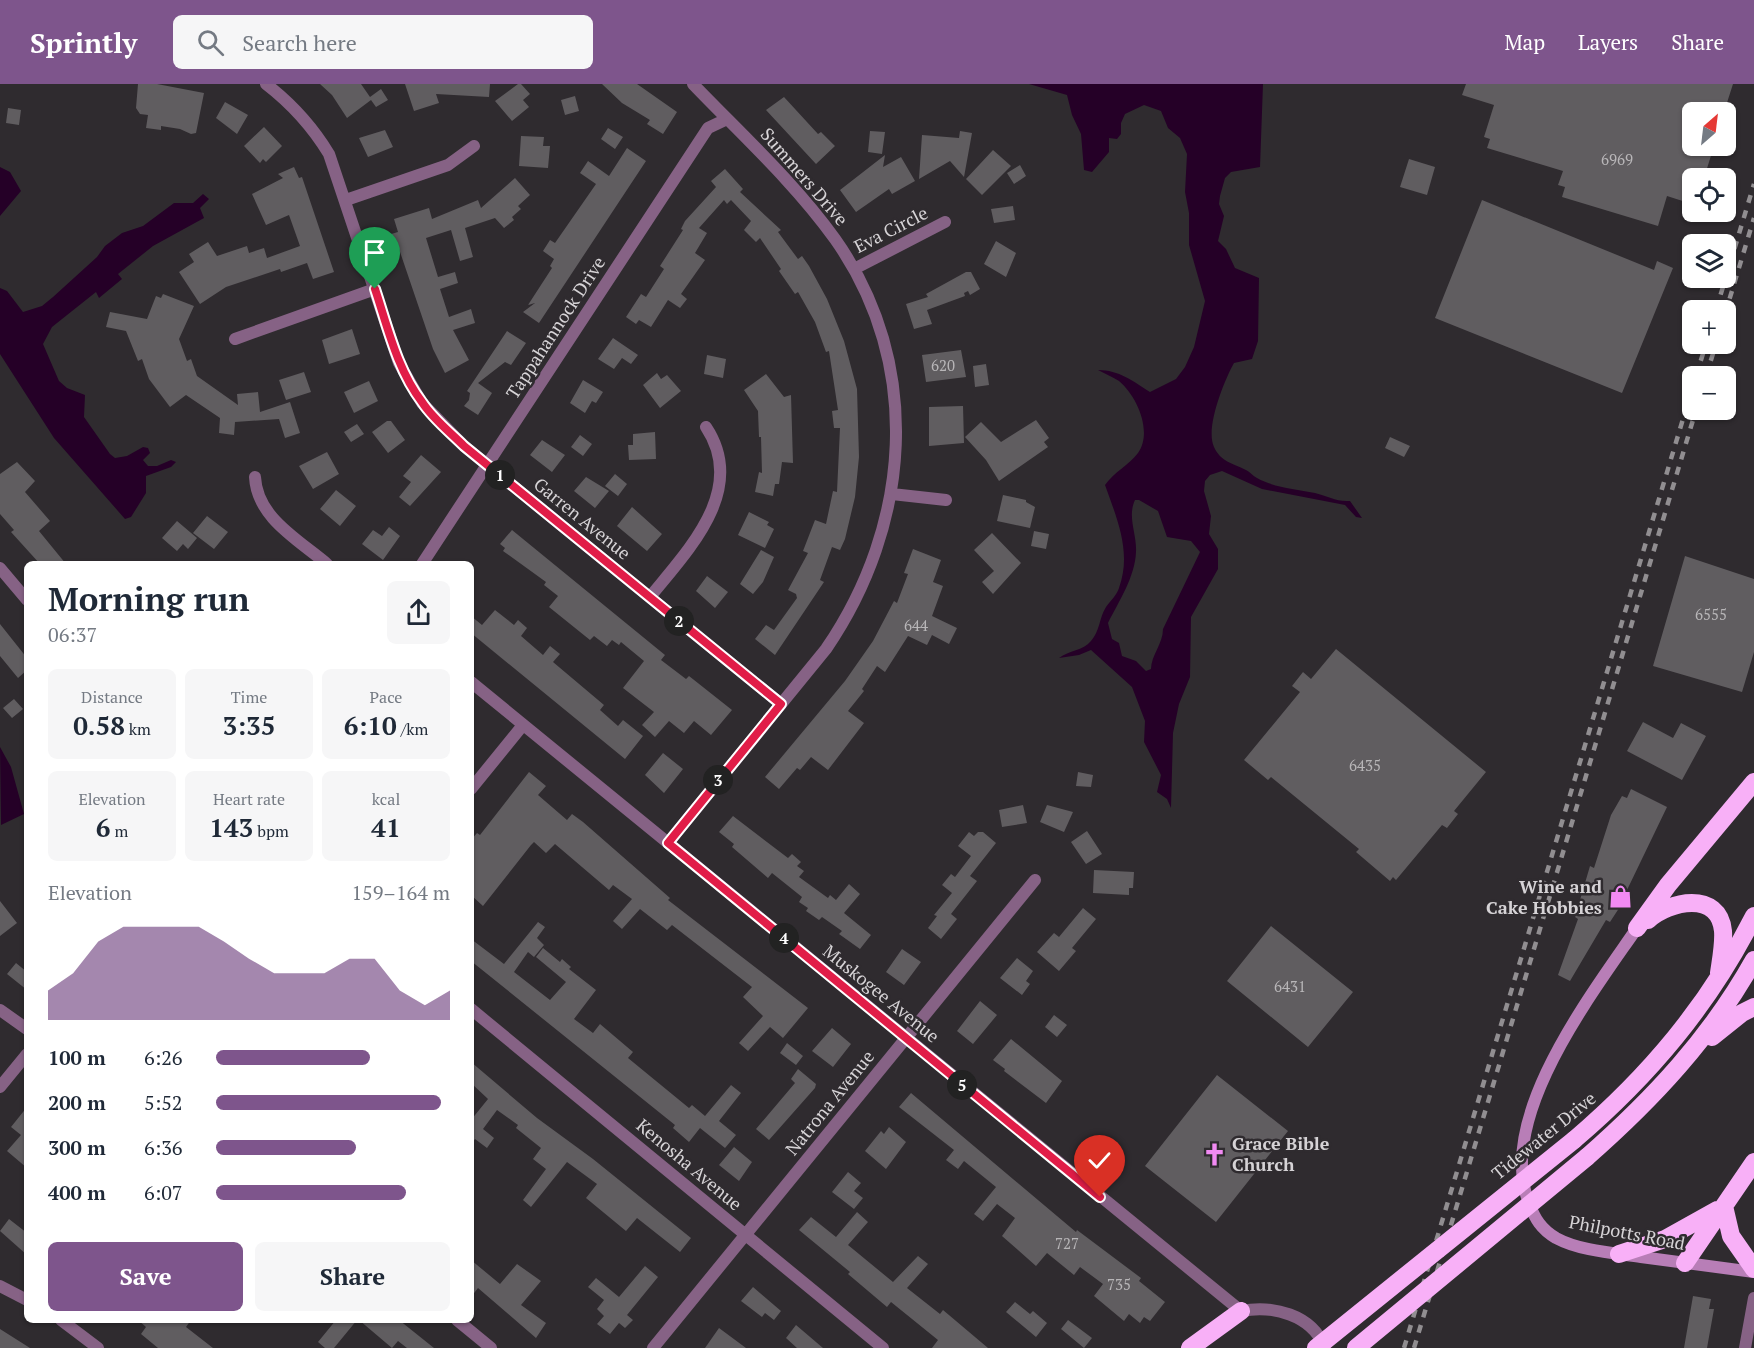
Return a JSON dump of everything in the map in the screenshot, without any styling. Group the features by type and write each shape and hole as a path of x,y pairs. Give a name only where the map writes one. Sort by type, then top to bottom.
{"highway":[{"path":"1637,928 1668,885 1754,782"},
{"path":"1637,928 1667,908 1685,902 1705,904 1714,911 1723,930 1715,986"},
{"name":"Tidewater Drive","path":"1316,1348 1613,1107 1684,1031 1715,986 1754,916"},
{"path":"1356,1348 1637,1113 1692,1053 1713,1026 1754,960"},
{"path":"1692,1053 1742,1013 1754,1007"},
{"path":"1685,1263 1754,1162"},
{"path":"1619,1254 1665,1239 1724,1206"},
{"path":"1724,1206 1731,1236 1740,1253 1754,1270"},
{"path":"1190,1348 1241,1311"}],"street":[{"name":"Garren Avenue","path":"266,84 298,111 329,154 399,363 422,403 435,418 487,464 781,704"},
{"name":"Summers Drive","path":"668,843 826,649 859,595 881,540 892,494 895,418 889,369 881,333 854,269 813,211 693,84"},
{"name":"Tappahannock Drive","path":"424,561 708,129 727,119"},
{"path":"346,200 448,165 474,146"},
{"name":"Eva Circle","path":"854,269 945,222"},
{"path":"235,339 375,289"},
{"path":"650,597 695,543 719,491 721,462 717,447 706,428"},
{"path":"255,477 258,496 272,518 323,561"},
{"path":"892,494 946,500"},
{"path":"0,568 24,596"},
{"name":"Muskogee Avenue","path":"474,684 1241,1311"},
{"path":"474,785 523,724"},
{"name":"Natrona Avenue","path":"652,1348 1035,880"},
{"name":"Philpotts Road","path":"1637,928 1594,990 1559,1048 1526,1124 1521,1155 1524,1192 1535,1219 1544,1230 1558,1239 1619,1254 1754,1270"},
{"path":"0,1010 24,1027"},
{"name":"Kenosha Avenue","path":"474,1011 883,1348"},
{"path":"0,1087 24,1058"},
{"path":"0,1286 24,1298"},
{"path":"1745,1348 1754,1298"},
{"path":"1241,1311 1264,1308 1288,1313 1316,1334 1325,1348"},
{"path":"65,1323 98,1348"},
{"path":"461,1323 491,1348"}],"shaded area":[{"path":"1029,84 1263,84 1260,167 1231,172 1225,178 1219,204 1224,216 1218,241 1226,249 1235,268 1259,278 1258,341 1252,359 1234,363 1230,371 1217,405 1212,439 1217,452 1224,459 1257,478 1278,486 1315,493 1340,501 1350,501 1362,518 1356,517 1345,505 1262,489 1222,471 1210,475 1205,481 1204,491 1211,516 1209,534 1218,549 1218,569 1191,617 1190,677 1179,704 1173,733 1171,808 1167,799 1157,792 1161,775 1144,742 1145,721 1132,687 1091,650 1079,655 1059,658 1084,647 1091,641 1106,607 1118,591 1123,575 1123,549 1118,523 1105,485 1138,453 1144,435 1141,415 1132,396 1119,381 1098,370 1119,374 1150,392 1176,379 1185,367 1194,347 1205,301 1189,245 1189,213 1185,192 1187,154 1180,138 1168,128 1161,111 1144,105 1125,114 1121,123 1121,134 1117,139 1109,138 1109,152 1092,172 1084,170 1081,134 1072,115 1067,95","holes":["1135,500 1158,511 1167,537 1191,541 1200,552 1163,629 1151,669 1146,671 1136,661 1122,656 1119,643 1112,639 1108,623 1133,571 1136,545 1132,513"]},
{"path":"0,167 10,172 21,191 0,216"},
{"path":"203,194 209,199 200,208 204,218 153,246 118,274 122,279 99,298 96,292 52,327 43,344 59,381 67,388 85,395 84,417 110,454 115,458 127,456 143,447 148,448 150,453 143,460 148,466 157,466 171,460 176,462 171,467 146,476 146,493 131,517 125,519 54,438 0,354 0,288 7,291 23,312 42,306 97,257 105,246 122,233 143,226 174,203 193,203"},
{"path":"0,747 11,767 24,814 1,825"}],"building":[{"path":"138,84 157,84 204,93 196,133 191,134 180,129 161,126 161,130 146,128 148,115 140,114 136,108"},
{"path":"320,84 361,84 370,97 381,89 388,100 376,107 371,100 347,118 332,95"},
{"path":"405,84 490,84 489,97 436,94 439,103 414,111"},
{"path":"521,84 530,94 523,100 529,107 512,121 495,101"},
{"path":"602,84 637,84 677,112 663,134 647,124 650,120 622,103"},
{"path":"1466,84 1733,84 1727,102 1682,102 1682,156 1711,156 1707,168 1682,168 1682,201 1667,196 1658,226 1562,197 1565,187 1558,185 1563,171 1487,148 1490,139 1484,137 1494,105 1462,95"},
{"path":"575,96 579,111 565,115 561,100"},
{"path":"784,97 818,134 821,132 835,146 816,164 766,110"},
{"path":"225,102 248,115 237,134 216,118"},
{"path":"8,108 21,110 19,125 6,123"},
{"path":"264,127 282,146 266,162 263,159 260,163 244,146"},
{"path":"608,128 623,137 615,149 601,139"},
{"path":"385,130 393,147 368,157 359,138"},
{"path":"870,131 885,132 882,154 868,152"},
{"path":"960,131 972,133 964,177 950,161 919,179 922,135 959,138"},
{"path":"521,136 544,137 543,146 550,146 548,168 519,166"},
{"path":"627,148 646,161 539,323 523,312 535,303 528,305 552,268 550,266 554,259 543,251 550,240 555,243 596,184 580,173 588,161 609,176"},
{"path":"993,150 1011,166 982,195 966,179"},
{"path":"885,155 883,167 901,157 915,181 892,194 889,189 856,212 840,190"},
{"path":"1409,159 1435,167 1427,195 1400,187"},
{"path":"1020,165 1026,176 1014,184 1007,173"},
{"path":"294,167 299,178 302,177 334,272 313,279 307,263 281,272 280,269 226,287 200,304 179,272 194,262 189,254 208,242 217,256 247,246 249,253 264,248 267,258 300,246 289,215 266,225 252,194 283,178 278,174"},
{"path":"725,169 743,189 740,192 781,230 778,232 798,259 802,256 809,266 827,299 844,341 857,389 859,457 855,497 845,539 840,550 832,547 820,580 824,582 775,655 755,639 766,625 774,630 797,598 796,594 788,590 808,553 803,551 815,520 826,524 833,491 837,492 840,428 834,428 832,411 838,410 829,351 826,352 815,322 798,292 795,294 760,238 756,242 744,230 751,221 731,200 727,204 724,200 699,228 707,233 695,253 705,260 681,294 687,299 680,308 668,300 651,327 639,320 636,324 626,317 641,294 646,297 664,269 660,266 683,230 681,229 685,221 716,187 711,181"},
{"path":"515,178 530,195 518,206 521,209 512,217 514,220 504,228 495,218 465,228 473,257 460,261 451,230 426,238 438,277 455,272 458,283 440,289 449,317 471,309 475,323 453,330 469,360 445,373 433,349 398,246 396,247 391,234 398,232 394,219 429,208 432,219 478,200 481,208"},
{"path":"1482,200 1654,270 1657,261 1673,268 1622,393 1435,318"},
{"path":"1013,206 1015,220 994,223 991,209"},
{"path":"996,241 1016,253 1006,277 984,264"},
{"path":"966,272 971,272 980,289 970,295 968,291 964,293 965,296 927,310 932,324 914,329 906,304 928,297 926,294"},
{"path":"163,294 194,306 179,339 187,361 191,359 197,376 238,405 237,394 258,392 260,412 290,402 300,433 285,438 279,419 235,422 234,435 219,433 220,418 186,395 170,407 149,379 142,359 138,361 126,331 106,327 110,312 147,319 156,296 161,298"},
{"path":"352,329 360,354 329,364 322,340"},
{"path":"507,331 526,343 511,365 505,362 478,383 492,393 478,415 464,406 469,400 470,393 467,391"},
{"path":"613,338 638,355 631,364 622,358 614,369 598,359"},
{"path":"961,350 966,377 926,382 922,355"},
{"path":"707,355 726,359 723,378 704,374"},
{"path":"986,364 989,385 975,387 973,366"},
{"path":"304,372 311,392 286,400 279,380"},
{"path":"657,373 661,379 667,375 681,391 660,408 643,385"},
{"path":"766,374 784,397 791,395 793,463 782,462 779,484 775,484 773,496 755,492 759,472 762,473 761,437 759,437 758,411 744,390"},
{"path":"583,380 603,392 596,403 592,401 585,413 570,403"},
{"path":"369,381 378,401 354,413 344,392"},
{"path":"963,406 964,443 929,446 929,407"},
{"path":"1036,420 1049,438 1044,442 1048,447 999,481 986,460 965,437 981,422 1001,442"},
{"path":"387,421 391,421 405,440 388,453 372,432"},
{"path":"357,424 364,434 351,442 344,432"},
{"path":"655,432 656,459 629,460 628,445 633,445 633,434"},
{"path":"580,435 592,444 583,456 571,447"},
{"path":"1390,437 1410,446 1404,457 1385,448"},
{"path":"542,440 565,455 552,472 530,455"},
{"path":"327,452 339,474 313,489 299,466"},
{"path":"421,455 441,472 410,506 399,497 411,482 403,476"},
{"path":"17,462 35,481 25,492 50,521 39,531 64,561 37,561 11,532 14,530 0,514 0,474"},
{"path":"615,474 627,484 618,496 605,486"},
{"path":"586,477 609,491 595,508 574,491"},
{"path":"336,490 356,506 340,526 320,509"},
{"path":"1003,495 1026,500 1035,507 1030,528 997,521"},
{"path":"632,507 662,534 647,551 617,526"},
{"path":"749,512 769,522 767,525 774,529 765,548 738,535"},
{"path":"207,516 228,532 214,549 193,533"},
{"path":"177,521 197,538 188,549 183,544 177,551 162,538"},
{"path":"389,527 400,536 383,560 362,544 373,530 382,536"},
{"path":"512,530 665,655 661,660 686,679 689,676 732,710 711,735 694,721 684,733 669,721 655,737 642,725 654,712 623,688 644,661 621,642 619,645 612,640 607,646 594,636 590,640 549,607 558,596 544,585 546,582 503,551 505,548 500,544"},
{"path":"1034,531 1049,534 1046,549 1031,546"},
{"path":"992,533 1021,563 993,594 982,582 994,571 974,550"},
{"path":"913,549 941,560 933,582 943,586 932,616 957,628 949,644 932,635 927,645 908,636 885,672 877,666 862,689 864,691 848,711 864,723 828,770 811,757 800,770 797,768 779,789 765,777 845,681 873,641 894,601 897,603 908,574 904,573"},
{"path":"761,550 774,557 763,582 753,594 740,584"},
{"path":"1685,556 1754,579 1754,652 1742,692 1653,666"},
{"path":"707,576 728,592 715,608 696,591"},
{"path":"495,610 514,625 518,620 527,628 521,636 543,655 550,646 560,654 553,662 604,705 600,710 618,726 623,720 643,736 625,759 474,635 474,618 482,625"},
{"path":"0,624 24,654 24,673 18,678 0,656"},
{"path":"1336,649 1486,772 1454,811 1458,814 1447,828 1442,825 1396,880 1393,877 1390,881 1356,852 1359,849 1271,777 1268,780 1244,760 1300,692 1292,686 1303,672 1311,679"},
{"path":"14,699 23,709 12,718 3,708"},
{"path":"1643,722 1673,738 1681,723 1706,736 1682,780 1627,751"},
{"path":"663,753 683,769 664,793 645,775"},
{"path":"529,772 546,786 538,795 567,820 572,814 583,822 670,898 668,900 808,1008 783,1038 770,1027 748,1051 739,1043 763,1016 743,997 752,987 672,925 667,930 640,909 622,929 613,921 632,899 613,885 609,890 555,844 546,853 534,842 483,906 474,898 474,836 477,833 480,835"},
{"path":"1078,772 1093,775 1091,787 1076,786"},
{"path":"1631,789 1667,807 1627,890 1630,891 1610,922 1606,920 1570,981 1558,975 1578,919 1575,917 1590,866 1594,868 1611,815 1622,796 1627,798"},
{"path":"1023,805 1027,823 1002,827 999,810"},
{"path":"1047,805 1073,812 1064,832 1040,822"},
{"path":"733,816 788,858 792,854 801,862 797,866 804,871 799,877 828,898 830,895 836,900 849,884 860,894 844,913 871,935 860,949 839,934 842,931 822,917 819,920 806,911 808,908 799,902 802,897 772,873 768,878 732,847 734,844 719,832"},
{"path":"1087,831 1102,854 1086,864 1071,842"},
{"path":"969,832 974,836 978,832 983,832 996,843 970,876 977,881 951,914 957,919 941,939 928,928 937,916 934,915 952,893 942,885 951,874 955,877 971,856 958,846"},
{"path":"1094,870 1134,872 1133,888 1129,888 1129,895 1093,893"},
{"path":"0,901 17,923 0,936"},
{"path":"1083,908 1096,919 1072,948 1076,951 1059,971 1037,952 1054,933 1059,937"},
{"path":"538,922 545,927 537,938 544,945 534,957 528,952 514,972 550,1000 566,982 536,957 543,948 560,962 562,959 571,967 569,969 596,990 574,1019 593,1033 600,1024 633,1052 628,1058 689,1108 692,1105 705,1116 731,1085 741,1093 719,1121 736,1135 725,1148 700,1128 689,1142 673,1128 675,1125 474,963 474,941 504,964"},
{"path":"1271,926 1353,992 1308,1047 1227,981"},
{"path":"902,949 921,962 904,985 886,972"},
{"path":"1017,958 1033,971 1026,981 1030,984 1022,995 1000,978"},
{"path":"16,963 24,970 24,988 7,974"},
{"path":"980,1001 997,1015 973,1044 957,1031"},
{"path":"1054,1015 1067,1025 1057,1037 1045,1027"},
{"path":"832,1028 851,1044 833,1067 812,1051"},
{"path":"1011,1039 1062,1081 1046,1103 993,1060"},
{"path":"787,1043 803,1056 796,1065 780,1053"},
{"path":"474,1065 537,1118 593,1159 691,1238 680,1252 637,1218 626,1231 586,1198 597,1184 567,1162 531,1207 523,1200 546,1169 533,1159 541,1148 516,1128 518,1125 497,1110 483,1129 494,1138 487,1148 474,1140 474,1116 488,1099 474,1086"},
{"path":"798,1069 816,1084 815,1088 769,1140 756,1129 795,1083 791,1079"},
{"path":"1217,1075 1288,1131 1216,1222 1145,1166"},
{"path":"911,1093 1076,1232 1077,1230 1141,1278 1139,1281 1165,1302 1150,1321 1144,1317 1140,1323 1129,1314 1124,1321 1094,1296 1103,1284 1080,1267 1074,1275 1047,1253 1036,1266 1002,1236 1015,1218 997,1204 983,1221 974,1214 996,1187 964,1161 958,1169 946,1160 954,1150 899,1107"},
{"path":"24,1111 24,1165 7,1151 21,1135 11,1127"},
{"path":"889,1127 906,1142 886,1169 865,1151 881,1131 884,1134"},
{"path":"734,1147 752,1162 739,1181 719,1165"},
{"path":"848,1172 861,1183 854,1191 863,1198 854,1209 832,1192"},
{"path":"857,1212 868,1222 848,1245 893,1282 918,1256 928,1264 907,1288 940,1314 943,1310 988,1348 932,1348 938,1340 891,1302 887,1307 848,1274 850,1272 799,1230 811,1217 836,1237"},
{"path":"9,1219 24,1231 24,1252 0,1231"},
{"path":"474,1262 500,1284 517,1264 541,1281 521,1305 546,1323 536,1338 478,1288 474,1293"},
{"path":"645,1266 658,1277 627,1315 633,1320 625,1328 619,1323 610,1334 597,1324 604,1316 597,1309 604,1300 588,1287 596,1278 619,1297"},
{"path":"753,1287 781,1311 774,1320 765,1313 762,1317 741,1301"},
{"path":"1693,1296 1711,1299 1709,1309 1714,1309 1707,1348 1684,1348"},
{"path":"1015,1302 1030,1314 1033,1311 1047,1323 1036,1337 1006,1312"},
{"path":"1068,1320 1092,1338 1084,1348 1061,1329"},
{"path":"141,1323 189,1323 186,1327 213,1348 158,1348 141,1334 146,1327"},
{"path":"334,1323 355,1323 334,1348 325,1348 318,1342"},
{"path":"363,1323 403,1323 434,1348 407,1348 398,1341 392,1348"},
{"path":"796,1325 823,1348 797,1348 786,1338"},
{"path":"719,1328 746,1348 705,1348"},
{"path":"0,1329 30,1348 0,1348"}],"railway":[{"path":"1719,300 1754,184"},
{"path":"1729,300 1754,218"},
{"path":"1699,366 1703,354"},
{"path":"1709,366 1713,354"},
{"path":"1404,1348 1683,420"},
{"path":"1414,1348 1693,420"}],"place":[{"name":"Wine and Cake Hobbies","path":"1620,897"},
{"name":"Grace Bible Church","path":"1214,1154"}],"route":[{"path":"375,289 399,363 422,403 435,418 464,446 781,704 668,843 1100,1197"}]}
